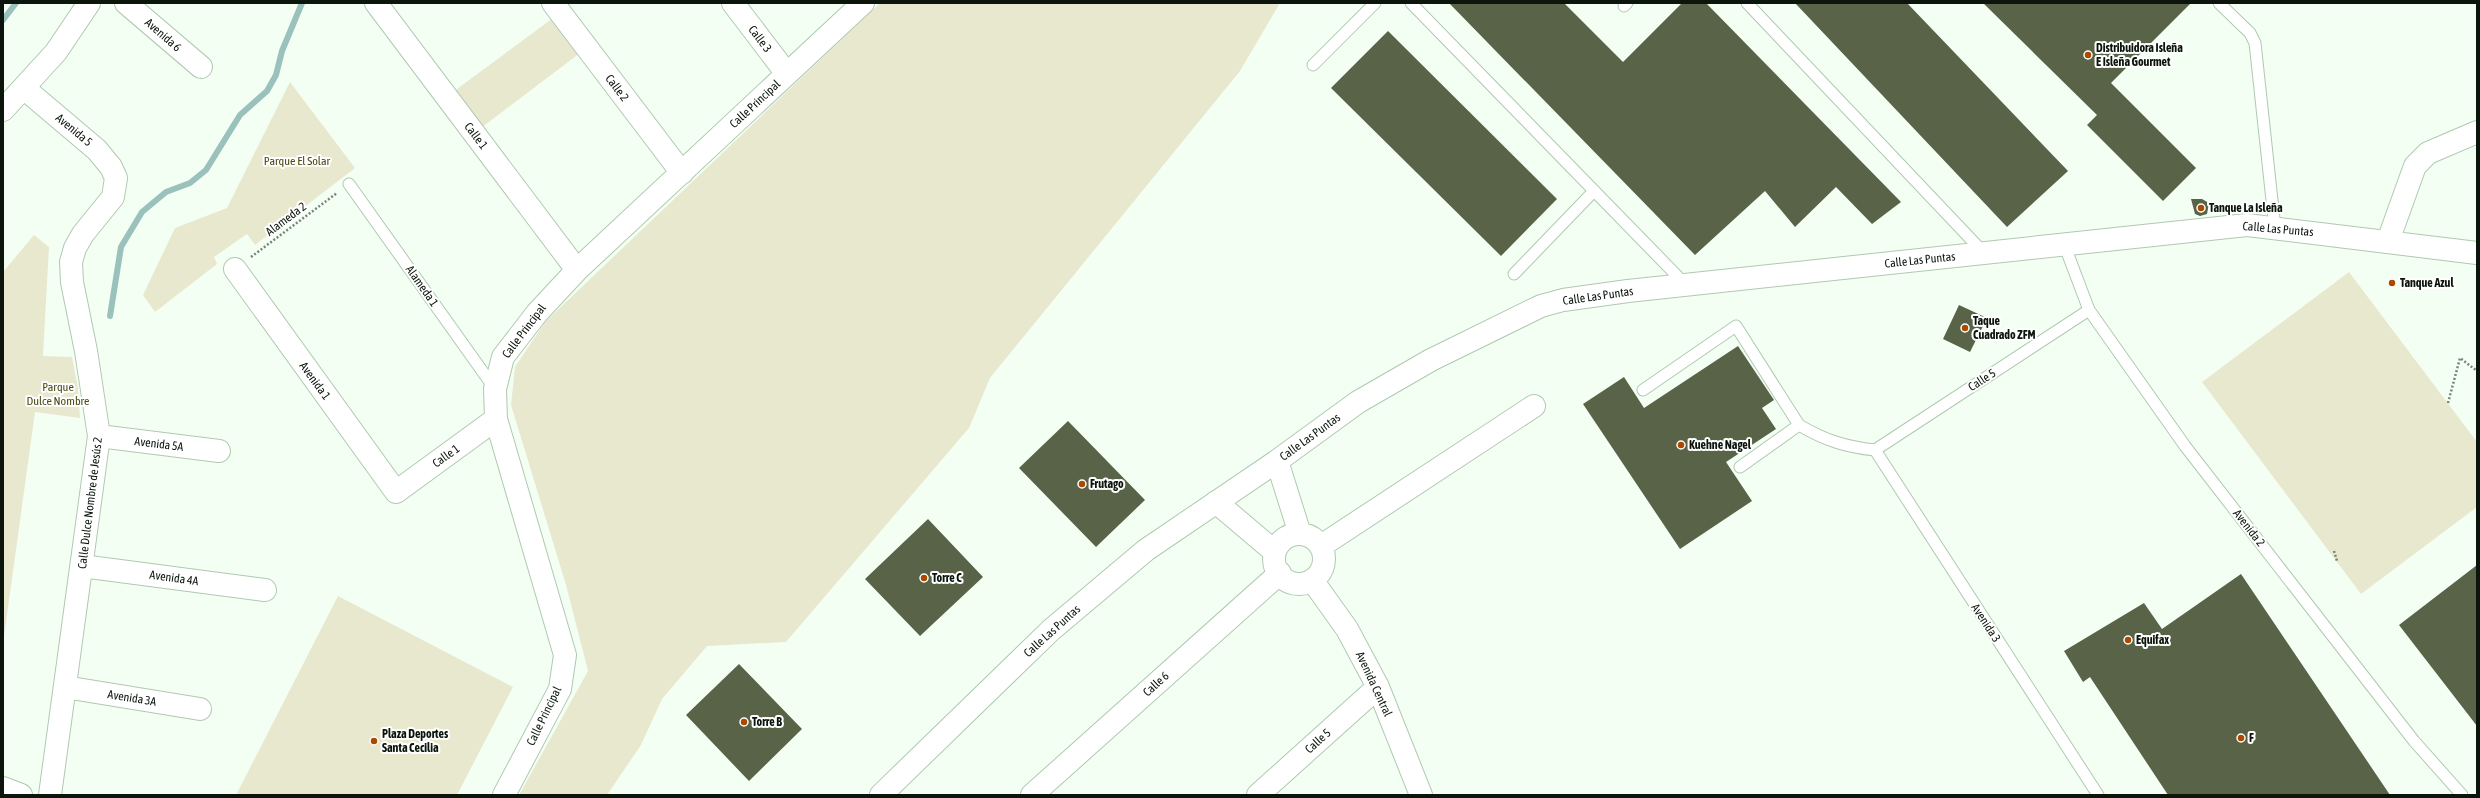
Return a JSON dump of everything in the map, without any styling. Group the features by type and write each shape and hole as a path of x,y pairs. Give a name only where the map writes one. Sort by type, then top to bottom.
{"street":[{"path":"3,110 25,89 60,47 89,3"},
{"name":"Avenida 6","path":"126,3 200,67"},
{"name":"Calle 1","path":"376,3 577,270"},
{"name":"Calle 2","path":"553,3 682,173"},
{"name":"Calle 3","path":"733,3 787,74"},
{"name":"Calle Principal","path":"504,795 560,689 565,655 496,419 495,389 503,357 537,313 577,270 863,3"},
{"name":"Avenida 5","path":"25,89 101,154 116,178"},
{"path":"2388,241 2415,166 2428,153 2477,132"},
{"name":"Calle Dulce Nombre de Jesús 2","path":"50,795 99,436 86,351 72,282 71,262 75,248 83,234 113,197 116,178"},
{"name":"Calle Las Puntas","path":"881,795 1051,630 1146,550 1277,461 1358,402 1431,360 1523,313 1563,300 1686,285 2247,224 2477,253"},
{"name":"Avenida 1","path":"235,269 396,492"},
{"path":"1321,546 1534,406"},
{"name":"Calle 1","path":"396,492 496,419"},
{"name":"Avenida 5A","path":"99,436 219,451"},
{"path":"1277,461 1300,534"},
{"path":"1216,502 1275,552"},
{"path":"1300,534 1315,539 1321,546 1324,562 1322,570 1312,580 1294,583 1287,580 1280,574 1274,560 1275,552 1284,538 1300,534"},
{"name":"Avenida 4A","path":"82,566 265,590"},
{"name":"Calle 6","path":"1032,795 1280,574"},
{"name":"Avenida Central","path":"1312,580 1347,629 1378,687 1421,795"},
{"name":"Avenida 3A","path":"65,687 200,709"},
{"name":"Calle 5","path":"1258,795 1378,687"},
{"path":"3,788 21,795"}],"lane":[{"path":"1313,65 1375,3"},
{"path":"1411,3 1686,285"},
{"path":"1747,3 1984,253"},
{"path":"2219,3 2250,33 2255,43 2275,228"},
{"name":"Alameda 1","path":"349,184 495,389"},
{"path":"1514,274 1594,191"},
{"name":"Avenida 2","path":"2064,244 2089,310 2185,446 2414,741 2462,795"},
{"name":"Calle 5","path":"1875,450 2089,310"},
{"path":"1643,390 1736,326 1799,425 1821,438 1846,446 1875,450"},
{"path":"1740,467 1799,425"},
{"name":"Avenida 3","path":"1875,450 2098,795"}],"path":[{"name":"Alameda 2","path":"235,269 349,184"},
{"path":"2448,403 2460,358 2477,371"},
{"path":"2334,551 2337,561"}],"green space":[{"path":"880,3 1280,3 1240,71 990,378 969,428 786,642 707,646 662,699 641,745 607,795 519,795 588,671 566,585 511,405 515,367 545,322"},
{"path":"553,18 580,53 481,128 453,92"},
{"name":"Parque El Solar","path":"290,82 355,168 255,245 247,234 214,257 217,264 155,312 143,295 175,228 227,208"},
{"name":"Parque Dulce Nombre","path":"34,235 49,247 43,356 72,357 78,388 80,418 35,412 3,644 3,272"},
{"path":"2349,272 2477,442 2477,507 2361,594 2202,382"},
{"name":"Plaza Deportes Santa Cecilia","path":"338,596 513,687 457,795 236,795"}],"building":[{"path":"1449,3 1564,3 1623,62 1682,3 1706,3 1901,202 1872,224 1836,187 1795,227 1765,191 1695,255"},
{"path":"1795,3 1907,3 2068,171 2007,227"},
{"name":"Distribuidora Isleña E Isleña Gourmet","path":"1983,3 2191,3 2111,83 2196,168 2163,201 2087,125 2097,115"},
{"path":"1388,31 1557,199 1501,256 1331,88"},
{"name":"Tanque La Isleña","path":"2191,199 2202,199 2209,203 2207,214 2200,216 2195,214"},
{"name":"Taque Cuadrado ZFM","path":"1959,305 1987,318 1970,352 1943,339"},
{"name":"Kuehne Nagel","path":"1738,346 1774,400 1762,408 1776,429 1726,462 1752,501 1680,549 1583,404 1624,377 1644,408"},
{"name":"Frutago","path":"1068,421 1145,500 1096,547 1019,468"},
{"name":"Torre C","path":"928,519 983,577 920,636 865,579"},
{"path":"2477,565 2477,726 2399,625"},
{"name":"F","path":"2241,574 2390,795 2168,795 2090,677 2083,682 2064,651 2144,603 2162,629"},
{"name":"Torre B","path":"739,664 802,729 749,781 686,715"}],"waterway":[{"path":"3,20 16,3"},
{"path":"110,316 121,247 142,212 166,192 190,183 206,170 240,115 267,91 276,75 282,51 302,3"}],"place":[{"name":"Distribuidora Isleña E Isleña Gourmet","path":"2088,55"},
{"name":"Tanque La Isleña","path":"2201,208"},
{"name":"Tanque Azul","path":"2392,283"},
{"name":"Taque Cuadrado ZFM","path":"1965,328"},
{"name":"Kuehne Nagel","path":"1681,445"},
{"name":"Frutago","path":"1082,484"},
{"name":"Torre C","path":"924,578"},
{"name":"Equifax","path":"2128,640"},
{"name":"Torre B","path":"744,722"},
{"name":"F","path":"2241,738"},
{"name":"Plaza Deportes Santa Cecilia","path":"374,741"}]}
